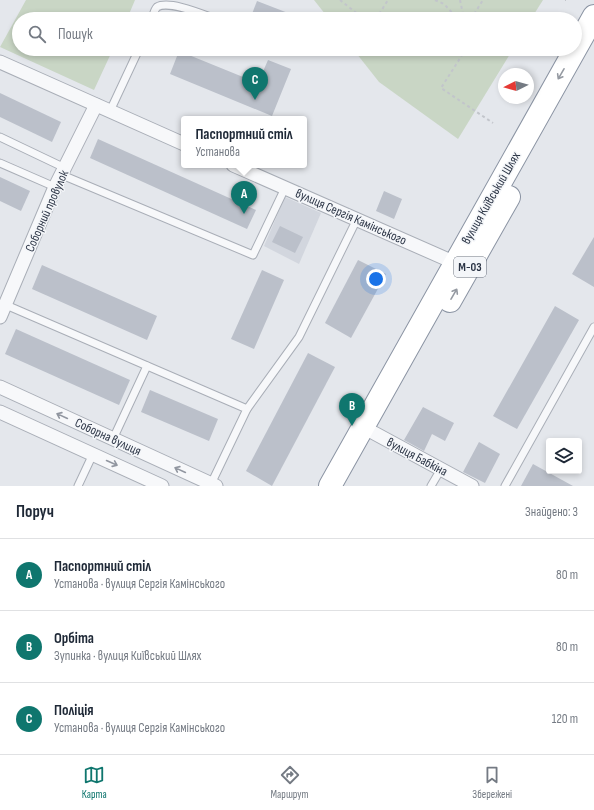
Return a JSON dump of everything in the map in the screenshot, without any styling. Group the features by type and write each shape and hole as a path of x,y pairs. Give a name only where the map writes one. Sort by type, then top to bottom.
{"highway":[{"name":"вулиця Київський Шлях","path":"582,39 594,16"},
{"name":"вулиця Київський Шлях","path":"330,486 368,430 462,265 594,46"},
{"name":"вулиця Київський Шлях","path":"462,265 573,56"},
{"name":"вулиця Київський Шлях","path":"344,486 368,430"}],"street":[{"path":"0,62 181,143"},
{"name":"Соборний провулок","path":"0,318 55,187 96,105"},
{"name":"вулиця Сергія Камінського","path":"240,168 462,265"},
{"name":"Соборна вулиця","path":"0,387 213,485"},
{"name":"Соборна вулиця","path":"0,412 162,486"},
{"name":"вулиця Бабкіна","path":"368,430 472,486"}],"lane":[{"path":"155,12 157,8 167,2 198,12"},
{"path":"110,111 135,56"},
{"path":"0,137 64,171 254,255 285,188"},
{"path":"0,163 55,187"},
{"path":"213,485 247,409 299,337 358,219"},
{"path":"6,305 247,409"},
{"path":"505,486 594,327"},
{"path":"113,439 147,366"},
{"path":"78,486 93,454"},
{"path":"431,486 441,469"}],"path":[{"path":"340,0 355,12"},
{"path":"380,12 388,0"},
{"path":"435,0 444,4 451,12"},
{"path":"460,0 463,12"},
{"path":"476,12 483,0"},
{"path":"462,56 441,88 493,123"}],"shaded area":[{"path":"285,197 321,213 299,264 264,246"}],"green space":[{"path":"26,0 135,0 130,12 19,12"},
{"path":"314,0 543,0 535,12 323,12"},
{"path":"12,25 12,52 0,47"},
{"path":"20,56 110,56 94,90"},
{"path":"359,56 509,56 501,68 498,68 498,74 458,139 379,82"}],"building":[{"path":"257,1 285,12 253,12"},
{"path":"177,56 191,56 258,83 268,60 291,69 272,116 170,74"},
{"path":"0,93 61,122 52,142 0,117"},
{"path":"98,139 256,210 247,229 90,158"},
{"path":"0,177 30,191 21,211 0,201"},
{"path":"384,191 402,199 394,219 376,211"},
{"path":"280,226 303,237 295,253 272,242"},
{"path":"594,237 594,287 572,274"},
{"path":"358,260 386,274 351,338 325,323"},
{"path":"42,265 157,316 147,340 32,289"},
{"path":"262,270 284,280 254,349 231,339"},
{"path":"555,306 579,320 517,429 493,416"},
{"path":"16,329 130,380 119,405 5,354"},
{"path":"308,353 335,367 272,486 246,471"},
{"path":"150,390 218,419 209,441 141,412"},
{"path":"423,407 454,423 445,441 432,434 424,451 404,440"},
{"path":"479,442 500,454 485,483 463,472"},
{"path":"533,464 546,471 546,474 551,474 573,486 521,486"}],"place":[{"name":"Поліція","path":"255,100"},
{"name":"Паспортний стіл","path":"244,214"},
{"name":"Орбіта","path":"352,426"}]}
